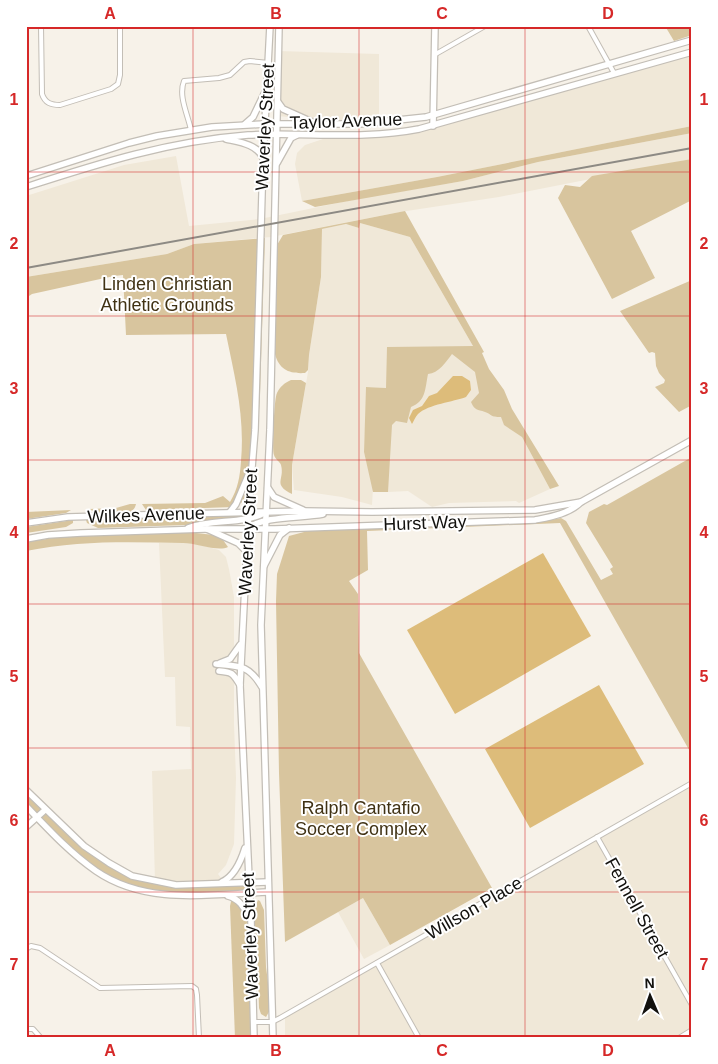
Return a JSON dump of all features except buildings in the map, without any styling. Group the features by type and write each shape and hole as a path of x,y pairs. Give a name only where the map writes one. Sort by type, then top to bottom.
{"main road":[{"name":"Waverley Street","path":"254,1038 240,667 248,515 255,430 263,160 270,26"},
{"name":"Waverley Street","path":"273,1038 261,626 268,487 279,26"},
{"path":"433,126 435,26"},
{"name":"Taylor Avenue","path":"26,176 129,143 191,130 244,124 360,124 394,122 434,115 692,40"},
{"name":"Taylor Avenue","path":"26,187 133,154 222,138 276,134 386,134 412,131 692,52"},
{"path":"244,124 253,117 268,86"},
{"path":"278,101 283,109 316,124"},
{"path":"276,165 291,138 299,135"},
{"path":"222,138 255,148 263,160"},
{"name":"Hurst Way","path":"265,528 535,520 566,512 576,507 581,502 692,440"},
{"path":"230,512 236,504 252,464"},
{"path":"268,487 274,497 305,511"},
{"name":"Hurst Way","path":"266,512 535,510 581,502"},
{"path":"248,528 253,524 266,520 337,511"},
{"name":"Wilkes Avenue","path":"26,523 68,517 230,512 248,515 266,512"},
{"path":"185,529 199,523 248,515"},
{"path":"205,528 238,543 247,552"},
{"name":"Wilkes Avenue","path":"26,539 48,535 81,533 205,528 265,528"},
{"path":"263,568 280,535 289,528"},
{"path":"241,643 230,659 216,664 240,667 253,673 263,689"},
{"path":"218,671 230,672 235,676 240,685"},
{"path":"26,790 84,846 132,876 176,885 267,882"},
{"path":"26,806 69,850 97,872 126,886 161,894 182,896 268,892"},
{"path":"26,827 45,810"},
{"path":"218,884 225,881 236,869 247,844"},
{"path":"221,894 239,901 251,921"}],"street":[{"path":"41,26 42,94 45,101 52,105 60,105 111,89 118,84 120,75 120,26"},
{"path":"434,55 485,26"},
{"path":"588,26 614,73"},
{"path":"191,130 182,96 184,81 219,78 230,74 244,62 268,63"},
{"name":"Willson Place","path":"253,1022 272,1022 692,783"},
{"name":"Fennell Street","path":"597,837 692,1005"},
{"path":"26,949 31,946 40,948 100,988 192,986 196,990 197,995 199,1038"},
{"path":"377,963 419,1038"},
{"path":"26,1028 33,1029 41,1038"},
{"path":"679,1038 692,1030"},
{"path":"685,1038 692,1034"}],"shaded area":[{"path":"278,51 379,54 379,125 277,116"},
{"path":"692,52 692,126 437,177 302,201 295,164 297,153 305,145 338,134 412,131"},
{"path":"692,133 692,159 499,197 400,212 271,237 194,244 167,254 26,277 26,196 124,165 176,156 189,226 260,219 362,198 463,181 538,162"},
{"path":"360,223 410,237 473,346 550,489 519,503 516,501 449,503 432,507 408,491 388,492 386,388 367,387 364,452 373,488 372,505 342,497 294,490 292,465 308,372 321,277 322,229 346,224 359,228"},
{"path":"453,376 462,376 470,381 471,390 466,397 423,411 417,415 412,424 409,418 413,410 422,406 429,396 437,393"},
{"path":"159,543 194,543 219,550 226,557 234,597 236,778 234,844 226,865 218,874 221,878 218,884 155,882 152,771 191,769 190,727 176,726 175,677 165,677"},
{"path":"543,553 591,636 455,714 407,630"},
{"path":"599,685 644,764 530,828 485,749"},
{"path":"692,783 692,1038 285,1038 285,1015"},
{"path":"363,898 390,945 364,959 338,912"}],"green space":[{"path":"665,26 692,26 692,35 674,41"},
{"path":"692,126 692,133 538,162 463,181 315,207 302,201 437,177"},
{"path":"692,159 692,200 631,231 655,278 612,299 558,198 565,185 580,187 592,176"},
{"path":"405,211 484,352 482,353 489,369 504,390 512,409 559,486 550,489 522,437 504,425 501,417 493,416 474,407 471,402 479,393 475,372 452,354 439,370 428,374 424,394 420,401 411,407 407,423 396,421 392,425 388,492 373,492 364,452 366,387 386,388 387,347 473,346 410,237 360,223 359,228 346,224 322,229 321,277 308,370 305,373 290,372 279,364 275,354 277,245 283,235"},
{"name":"Linden Christian Athletic Grounds","path":"265,238 260,394 253,487 242,503 233,507 146,510 142,504 205,503 223,496 230,502 233,497 240,472 242,428 233,366 226,334 126,335 123,275 32,294 26,298 26,277 167,254 194,244"},
{"path":"692,280 692,405 679,412 655,387 664,383 665,380 656,366 655,353 649,353 620,311"},
{"path":"291,380 301,380 306,383 292,465 292,494 282,487 280,481 281,465 275,458 273,444 277,393 282,385"},
{"name":"Ralph Cantafio Soccer Complex","path":"692,457 692,755 560,523 367,531 368,570 349,581 358,594 359,653 492,888 390,945 363,898 285,942 279,773 276,601 277,574 289,536 304,532 304,530 533,523 561,518 566,521 601,580 613,574 610,569 613,567 586,523 589,512 604,504 607,505"},
{"path":"136,504 134,509 129,512 95,512 89,509 116,508"},
{"path":"71,510 66,513 26,519 26,512"},
{"path":"243,515 244,523 98,528 87,523 86,520"},
{"path":"73,520 73,523 66,527 26,533 26,527"},
{"path":"187,532 214,535 223,540 228,547 213,548 188,543 144,542 65,545 26,551 26,542 60,537"},
{"path":"26,790 84,846 132,876 176,885 248,883 249,893 203,895 151,892 97,872 26,806"},
{"path":"232,897 239,901 251,921 254,1038 235,1038 230,906"},
{"path":"258,900 264,910 270,1010 266,1017 261,1014 259,1008 257,944 253,912"}],"railway":[{"path":"26,268 692,148"}]}
